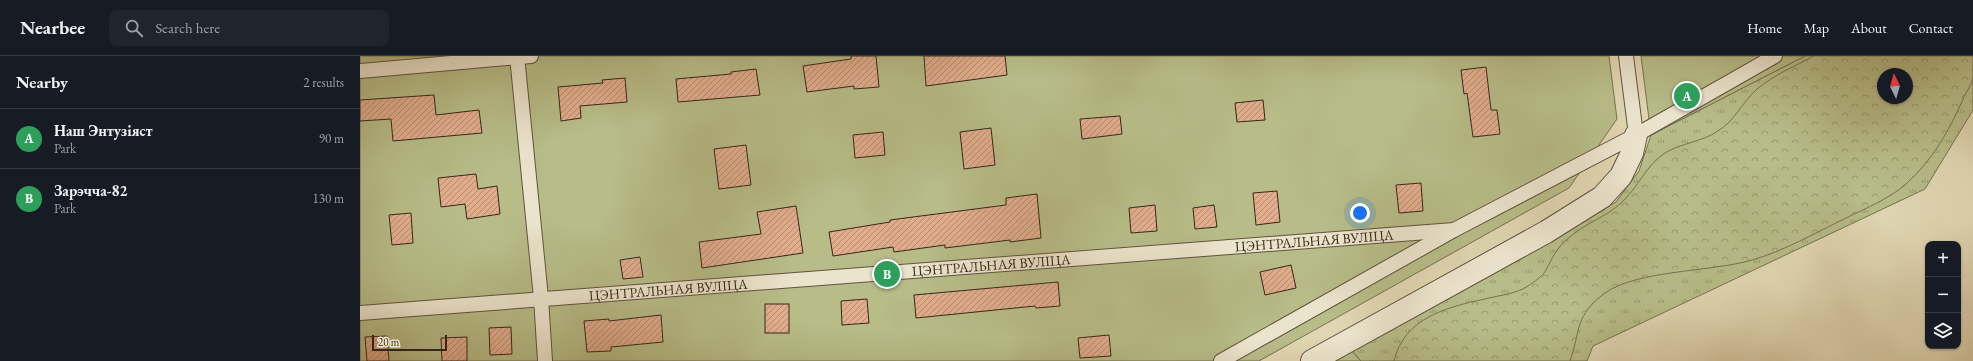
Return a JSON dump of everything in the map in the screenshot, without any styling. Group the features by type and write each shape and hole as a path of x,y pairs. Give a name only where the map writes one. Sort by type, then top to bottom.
{"street":[{"path":"1312,361 1546,232 1602,197 1622,176 1632,153 1636,135"}],"lane":[{"path":"360,71 521,56 545,361"},
{"path":"1626,56 1636,135"},
{"path":"1222,361 1454,230 1636,135 1775,56"},
{"name":"ЦЭНТРАЛЬНАЯ ВУЛІЦА","path":"360,313 541,298 1454,230"}],"green space":[{"path":"360,56 1609,56 1617,119 1569,188 1259,361 360,361"},
{"path":"1641,56 1805,56 1651,135"},
{"path":"1805,56 1973,56 1973,110 1925,189 1593,346 1587,361 1361,361 1351,350 1616,202 1639,171 1651,135"},
{"path":"1814,56 1973,56 1973,77 1971,85 1940,144 1916,175 1885,199 1776,252 1752,260 1716,267 1675,272 1619,285 1595,301 1583,316 1570,361 1394,361 1399,346 1407,334 1429,317 1456,306 1518,291 1536,281 1545,272 1559,247 1577,231 1621,203 1658,158 1678,147 1712,135 1724,127 1757,89 1777,75"},
{"path":"1351,350 1361,361 1330,361"}],"building":[{"path":"851,56 876,56 879,87 854,89 854,86 807,92 803,66 851,59"},
{"path":"924,56 1005,56 1007,75 926,86"},
{"path":"1486,67 1491,110 1497,110 1500,134 1473,137 1467,93 1464,94 1461,70"},
{"path":"756,69 760,95 678,102 676,79 731,74 731,72"},
{"path":"625,78 627,102 580,106 581,118 561,121 558,87 603,83 602,80"},
{"path":"434,95 436,115 479,110 482,133 393,141 391,119 360,121 360,100"},
{"path":"1263,100 1265,120 1237,122 1235,103"},
{"path":"1120,116 1122,134 1082,139 1080,119"},
{"path":"991,128 995,165 964,169 960,132"},
{"path":"883,132 885,155 855,158 853,135"},
{"path":"746,145 751,185 719,189 714,149"},
{"path":"476,174 478,189 497,186 500,214 467,219 465,204 441,207 438,178"},
{"path":"1421,183 1423,211 1399,213 1396,185"},
{"path":"1277,191 1280,222 1256,225 1253,193"},
{"path":"1037,194 1041,238 1010,242 1010,240 945,248 945,245 894,252 893,247 833,256 829,232 890,222 890,220 1006,205 1006,198"},
{"path":"1155,205 1157,231 1131,233 1129,208"},
{"path":"1214,205 1217,227 1195,229 1193,208"},
{"path":"796,206 803,253 702,268 699,242 761,234 757,212"},
{"path":"411,213 413,243 392,245 389,215"},
{"path":"640,257 643,277 623,279 620,260"},
{"path":"1291,265 1296,288 1265,295 1260,272"},
{"path":"1058,282 1060,306 1036,308 1035,306 916,318 914,295"},
{"path":"867,299 869,323 842,325 841,301"},
{"path":"765,304 789,304 789,333 765,333"},
{"path":"661,315 663,342 611,347 611,351 587,352 584,321 609,319 609,321"},
{"path":"511,327 512,354 490,355 489,328"},
{"path":"1109,335 1111,356 1080,358 1078,338"},
{"path":"387,336 389,361 367,361 365,337"},
{"path":"467,337 467,361 442,361 441,338"}],"place":[{"name":"Наш Энтузіяст","path":"1687,96"},
{"name":"Зарэчча-82","path":"887,274"}]}
